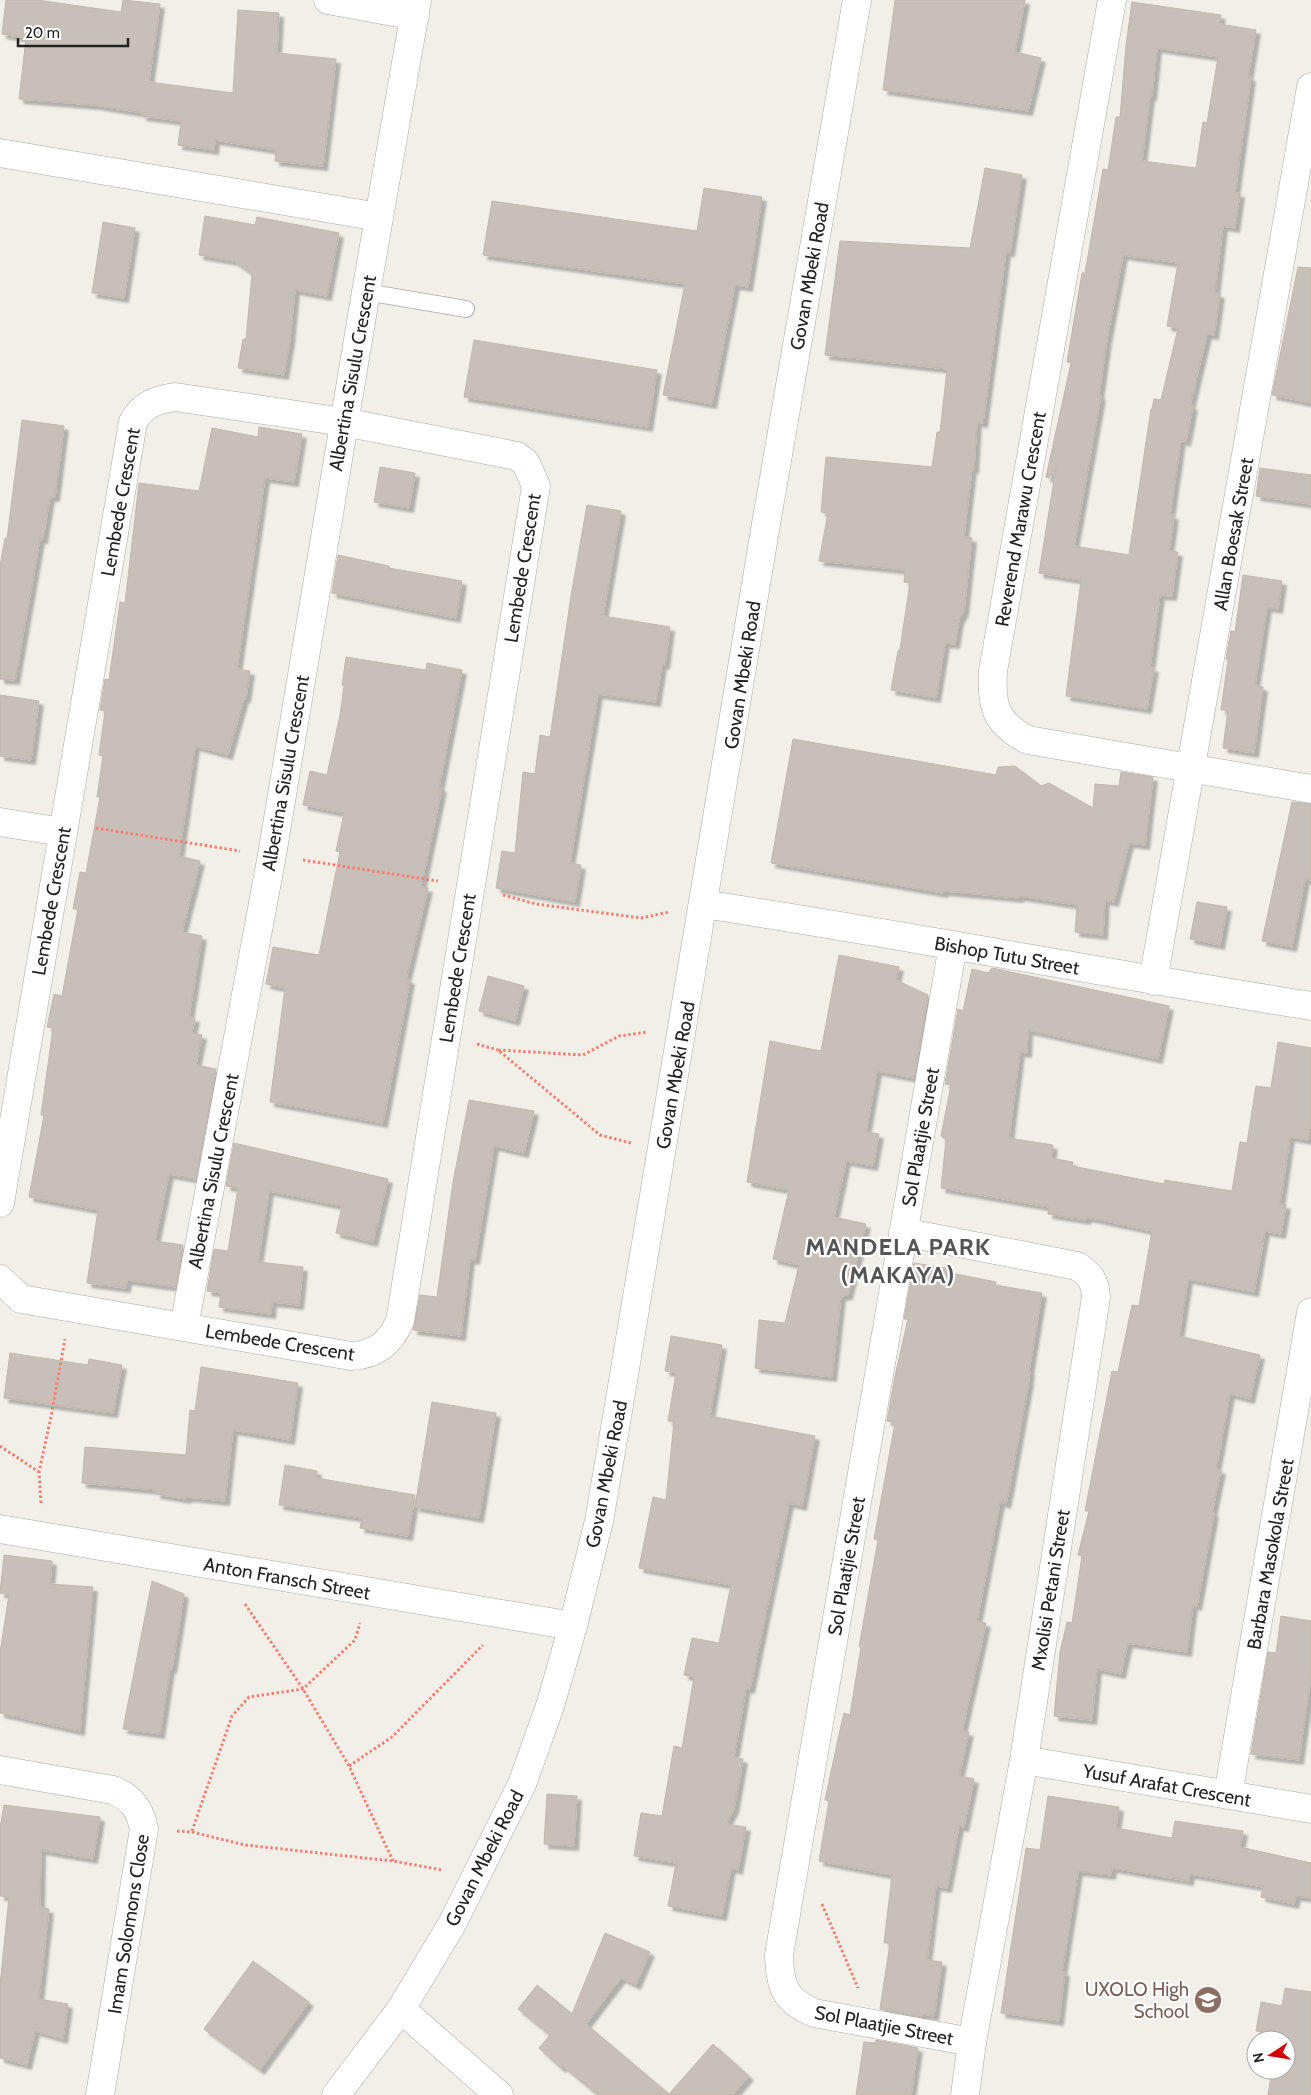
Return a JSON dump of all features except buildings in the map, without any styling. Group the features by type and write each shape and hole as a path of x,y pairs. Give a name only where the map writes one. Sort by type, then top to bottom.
{"street":[{"path":"328,0 416,8"},
{"name":"Govan Mbeki Road","path":"336,2095 401,2009 452,1924 522,1784 550,1706 573,1626 599,1521 767,518 857,0"},
{"name":"Reverend Marawu Crescent","path":"1112,0 992,671 991,696 998,714 1005,725 1028,740 1311,789"},
{"name":"Albertina Sisulu Crescent","path":"184,1327 272,855 378,217 416,8"},
{"name":"Allan Boesak Street","path":"1153,981 1192,769 1311,87"},
{"path":"0,153 378,217"},
{"name":"Lembede Crescent","path":"0,1203 133,422 139,411 156,400 175,397 344,422 517,456 526,463 536,486 400,1321 395,1332 387,1343 376,1351 351,1356 21,1299 0,1279"},
{"path":"0,822 62,832"},
{"name":"Bishop Tutu Street","path":"703,904 817,921 1153,981 1311,1006"},
{"name":"Sol Plaatjie Street","path":"953,945 779,1955 780,1976 786,1992 798,2006 814,2012 972,2042"},
{"name":"Mxolisi Petani Street","path":"903,1232 1077,1266 1088,1273 1095,1284 1096,1297 1024,1760 972,2042 965,2095"},
{"name":"Barbara Masokola Street","path":"1228,1796 1311,1312"},
{"name":"Anton Fransch Street","path":"0,1529 573,1626"},
{"name":"Yusuf Arafat Crescent","path":"1024,1760 1311,1809"},
{"name":"Imam Solomons Close","path":"0,1770 120,1793 130,1800 141,1816 144,1828 100,2095"},
{"path":"401,2009 499,2095"}],"lane":[{"path":"366,292 466,309"}],"path":[{"path":"471,886 536,904 641,918 703,904"},
{"path":"662,1151 600,1136 498,1050 583,1055 619,1036 683,1027"},
{"path":"43,1536 40,1472 70,1308"},
{"path":"0,1446 40,1472"},
{"path":"220,1566 303,1689 348,1766 393,1861"},
{"path":"348,1766 392,1737 513,1616"},
{"path":"192,1832 232,1716 249,1697 303,1689 355,1640"},
{"path":"144,1828 192,1832 245,1845 393,1861 475,1876"},
{"path":"820,1899 872,2024"}],"place":[{"name":"UXOLO High School","path":"1208,2000"}],"district":[{"name":"MANDELA PARK (MAKAYA)","path":"898,1261"}]}
